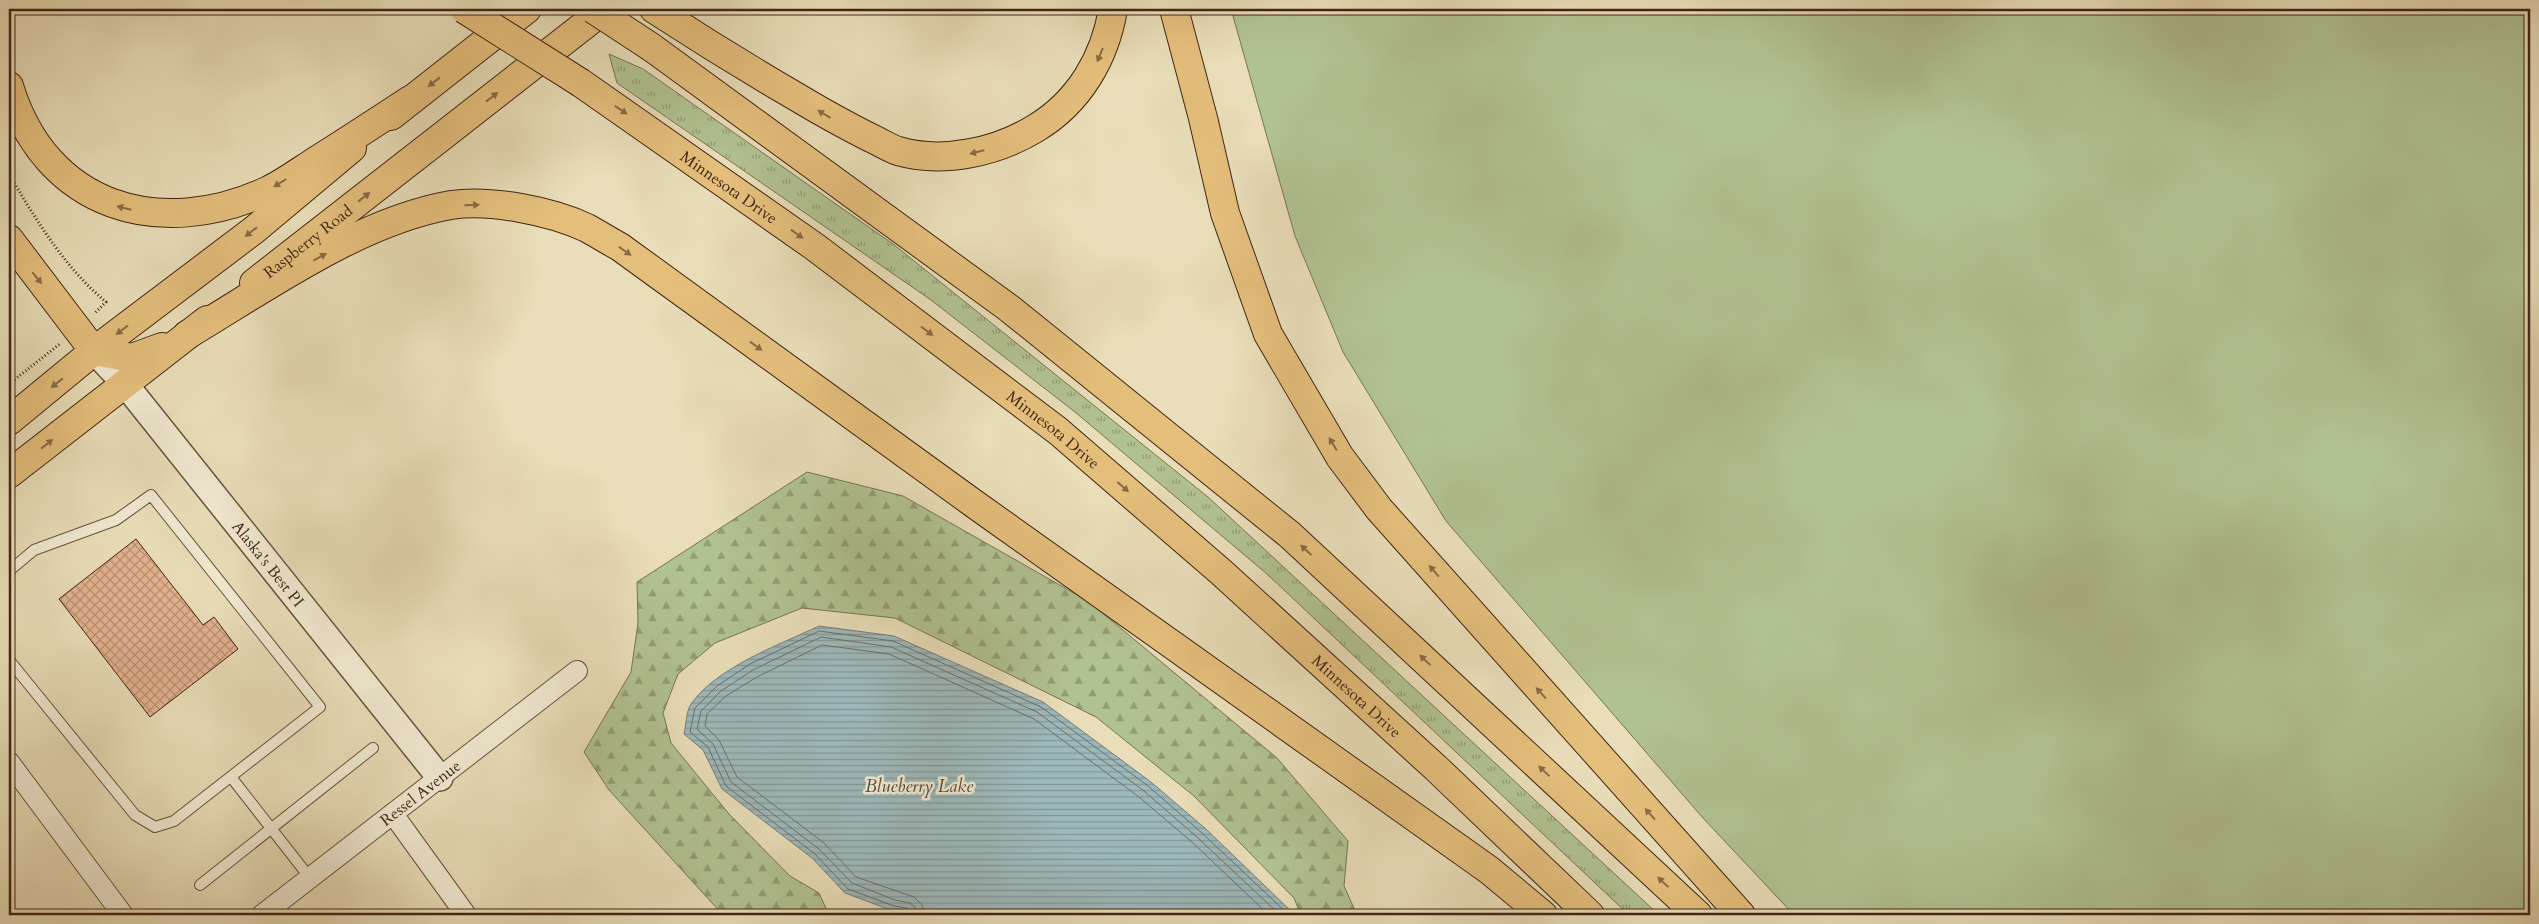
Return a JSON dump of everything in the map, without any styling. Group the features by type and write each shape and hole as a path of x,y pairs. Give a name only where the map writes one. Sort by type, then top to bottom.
{"main road":[{"name":"Minnesota Drive","path":"464,9 581,83 815,247 1058,431 1221,572 1436,768 1590,915"},
{"path":"9,421 94,351 254,230 410,100 528,9"},
{"path":"593,9 651,47 1010,309 1290,535 1698,915"},
{"name":"Raspberry Road","path":"9,474 605,9"},
{"path":"662,14 834,120 898,151 929,156 966,154 996,147 1024,136 1048,121 1084,83 1098,61 1110,30 1114,9"},
{"path":"1174,9 1203,118 1225,213 1268,334 1340,457 1379,509 1741,915"},
{"path":"9,86 17,114 34,142 52,166 75,185 119,207 168,214 209,210 270,189 410,100"},
{"path":"9,239 94,351 132,358 146,355 187,335 356,237 404,218 451,205 487,205 523,209 553,216 587,228 620,247 974,503 1489,870 1543,915"}],"street":[{"name":"Alaska's Best PI","path":"94,351 125,384 440,778"},
{"name":"Ressel Avenue","path":"262,915 577,671"},
{"path":"9,762 123,915"},
{"path":"392,814 466,915"}],"lane":[{"path":"9,571 34,550 116,520 151,495 320,707 174,822 155,827 135,815 9,660"},
{"path":"200,885 373,748"},
{"path":"231,777 270,830 310,878"}],"path":[{"path":"9,174 44,231 84,284 106,302"},
{"path":"9,384 49,352"}],"green space":[{"path":"1231,9 2530,9 2530,915 1794,915 1703,818 1446,521 1343,352 1295,236"},
{"path":"609,54 643,69 893,244 1208,497 1659,915 1629,915 1267,574 1075,412 931,300 617,83"},
{"path":"807,472 903,496 1088,601 1277,758 1348,841 1344,886 1357,915 1301,915 1294,898 1194,796 1096,717 895,618 802,608 715,643 678,674 663,713 671,743 729,814 790,876 819,893 829,915 723,915 609,790 584,752 631,672 638,623 637,582"}],"water":[{"name":"Blueberry Lake","path":"819,626 894,636 1043,702 1151,782 1206,829 1295,915 919,915 893,911 845,893 812,858 722,789 703,750 684,734 689,707 702,691 716,679 750,658"}],"building":[{"path":"136,539 203,625 214,617 238,649 150,717 59,599"}]}
